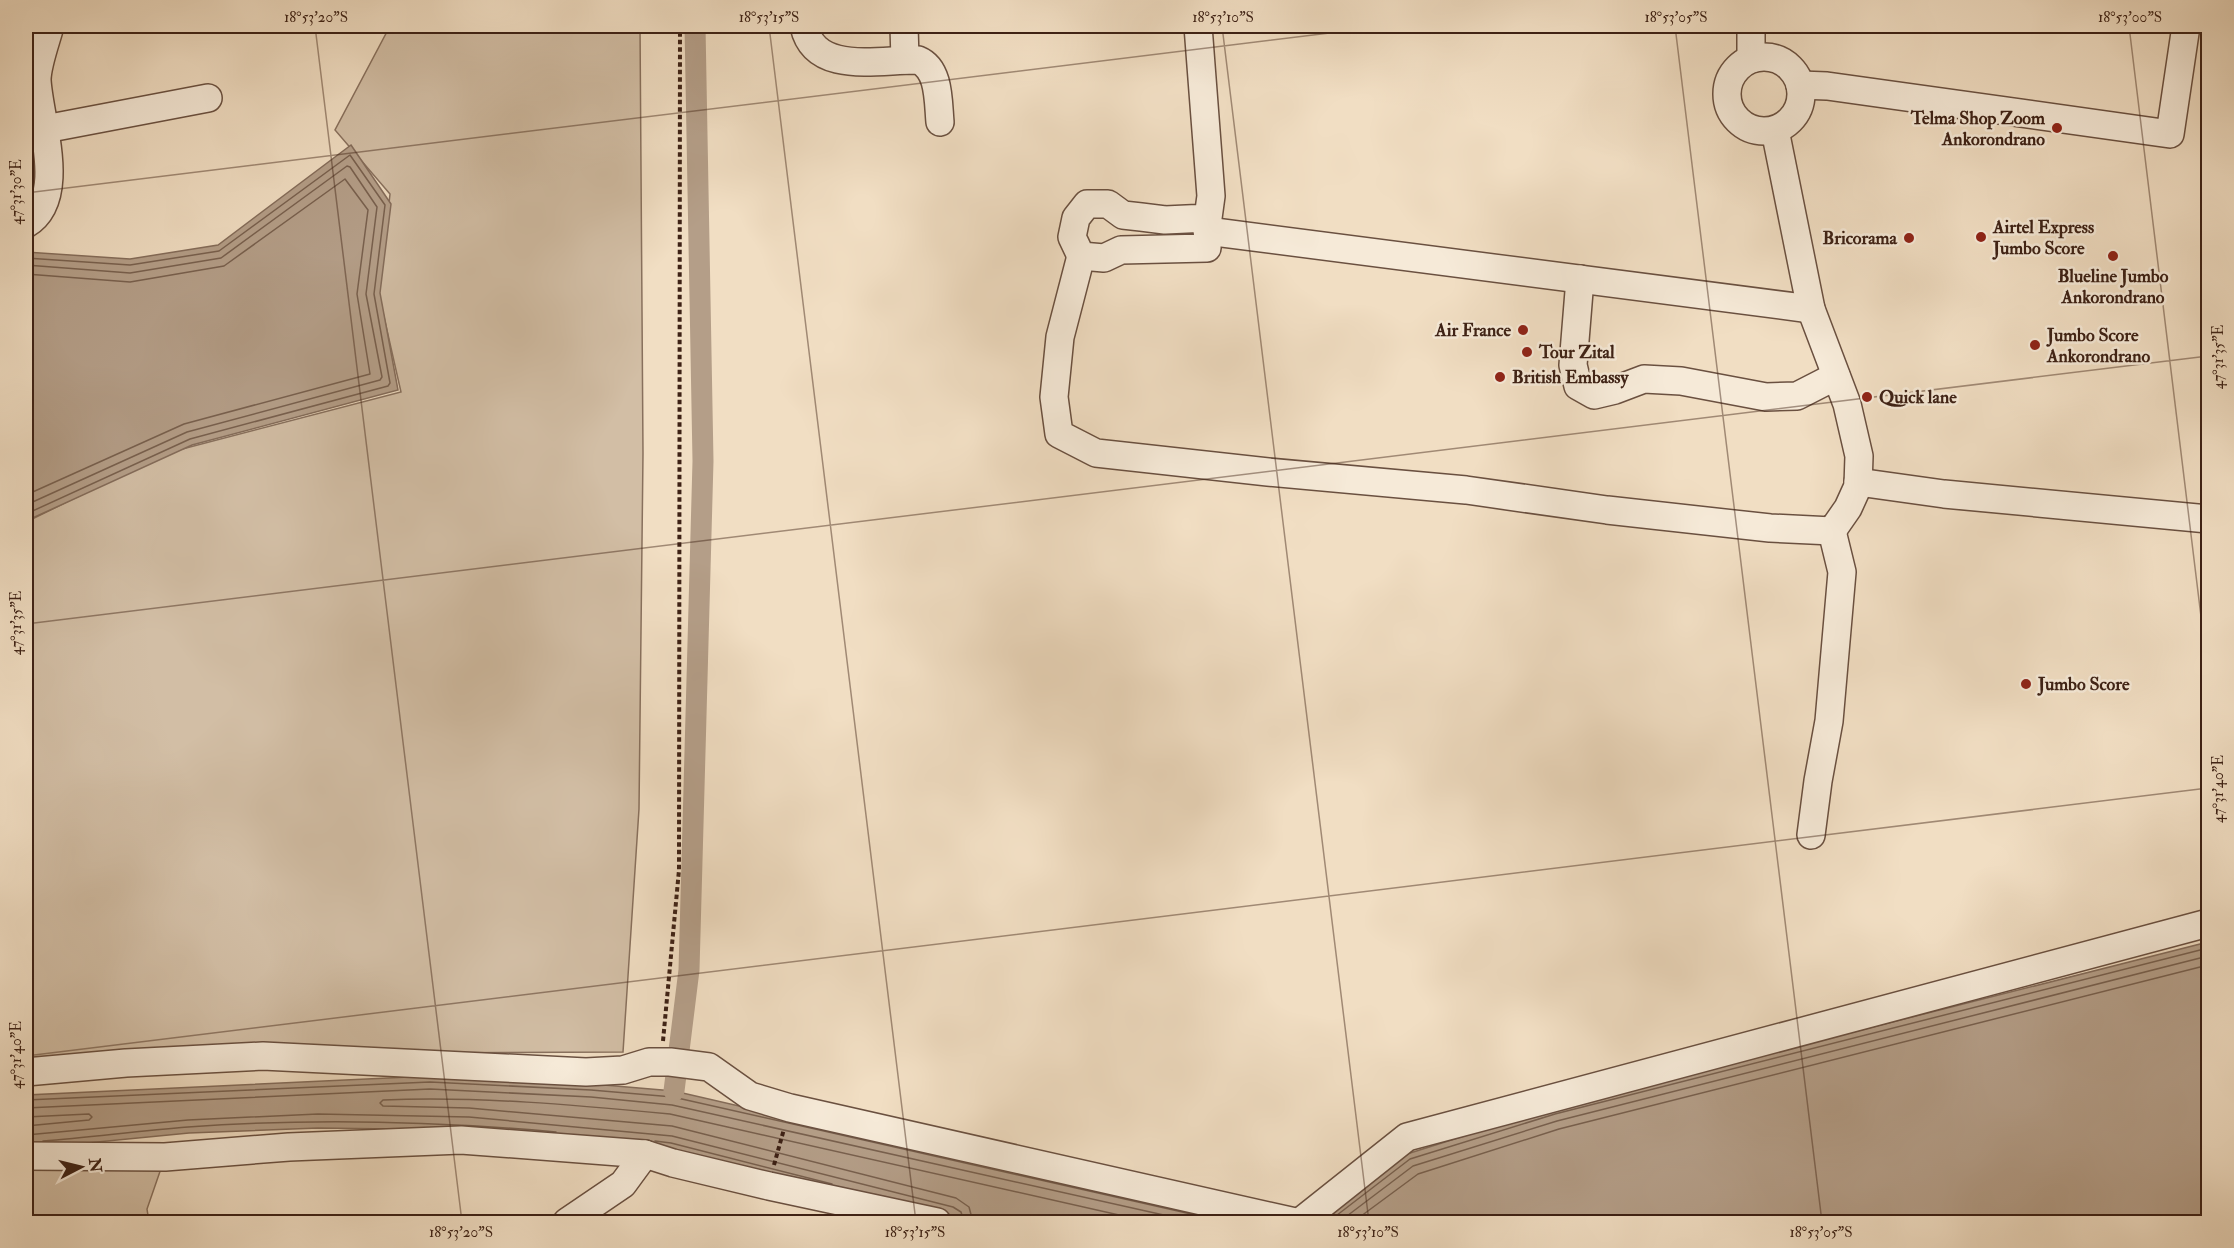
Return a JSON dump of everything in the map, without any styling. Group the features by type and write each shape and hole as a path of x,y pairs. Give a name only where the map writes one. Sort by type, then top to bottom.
{"street":[{"path":"26,224 41,209 50,185 37,78 50,26"},
{"path":"804,26 812,45 822,54 836,60 918,60 930,69 935,80 940,122"},
{"path":"904,26 905,60"},
{"path":"1082,256 1104,258 1121,250 1207,248 1211,196 1198,26"},
{"path":"1751,26 1751,59"},
{"path":"1800,86 1827,86 2170,134 2186,26"},
{"path":"1766,57 1781,61 1793,71 1800,86 1801,96 1793,117 1785,125 1774,130 1754,130 1744,126 1730,111 1727,91 1729,81 1734,71 1751,59 1766,57"},
{"path":"45,129 208,98"},
{"path":"1774,130 1811,309 1847,404 1859,456 1858,482 1848,507 1832,531 1842,572 1829,720 1811,835"},
{"path":"1811,309 1141,217 1123,214 1108,204 1087,204 1076,219 1072,237 1082,256 1060,337 1054,397 1059,434 1096,453 1268,472 1467,490 1618,512 1770,528 1832,531"},
{"path":"1580,279 1573,365 1578,386 1594,395 1644,379 1681,381 1766,397 1797,396 1836,376"},
{"path":"1858,482 1944,494 2208,519"},
{"path":"1300,1222 1407,1137 2208,923"},
{"path":"26,1072 263,1056 586,1072 623,1070 649,1062 709,1067 750,1096 790,1108 1295,1222"},
{"path":"26,1156 165,1157 289,1147 461,1140 645,1154 769,1186 937,1222"},
{"path":"567,1222 623,1184 645,1154"}],"path":[{"path":"665,1062 679,870 680,26"},
{"path":"773,1167 785,1125"}],"shaded area":[{"path":"390,26 640,26 643,453 639,809 623,1052 397,1053 26,1062 26,522 167,453 401,392 379,295 390,194 335,130"},
{"path":"26,1154 165,1157 147,1209 149,1222 26,1222"}],"water":[{"path":"351,145 391,204 380,293 398,390 192,445 26,521 26,252 130,259 218,245"},
{"path":"2208,942 2208,1222 1319,1222 1407,1154 1553,1108"},
{"path":"431,1076 592,1084 674,1091 1118,1193 1261,1222 963,1222 771,1175 468,1130 318,1128 189,1133 26,1149 26,1095"}],"waterway":[{"path":"674,1091 689,970 703,461 695,26"}],"place":[{"name":"Telma Shop Zoom Ankorondrano","path":"2057,128"},
{"name":"Airtel Express Jumbo Score","path":"1981,237"},
{"name":"Bricorama","path":"1909,238"},
{"name":"Blueline Jumbo Ankorondrano","path":"2113,256"},
{"name":"Air France","path":"1523,330"},
{"name":"Jumbo Score Ankorondrano","path":"2035,345"},
{"name":"Tour Zital","path":"1527,352"},
{"name":"British Embassy","path":"1500,377"},
{"name":"Quick lane","path":"1867,397"},
{"name":"Jumbo Score","path":"2026,684"}]}
